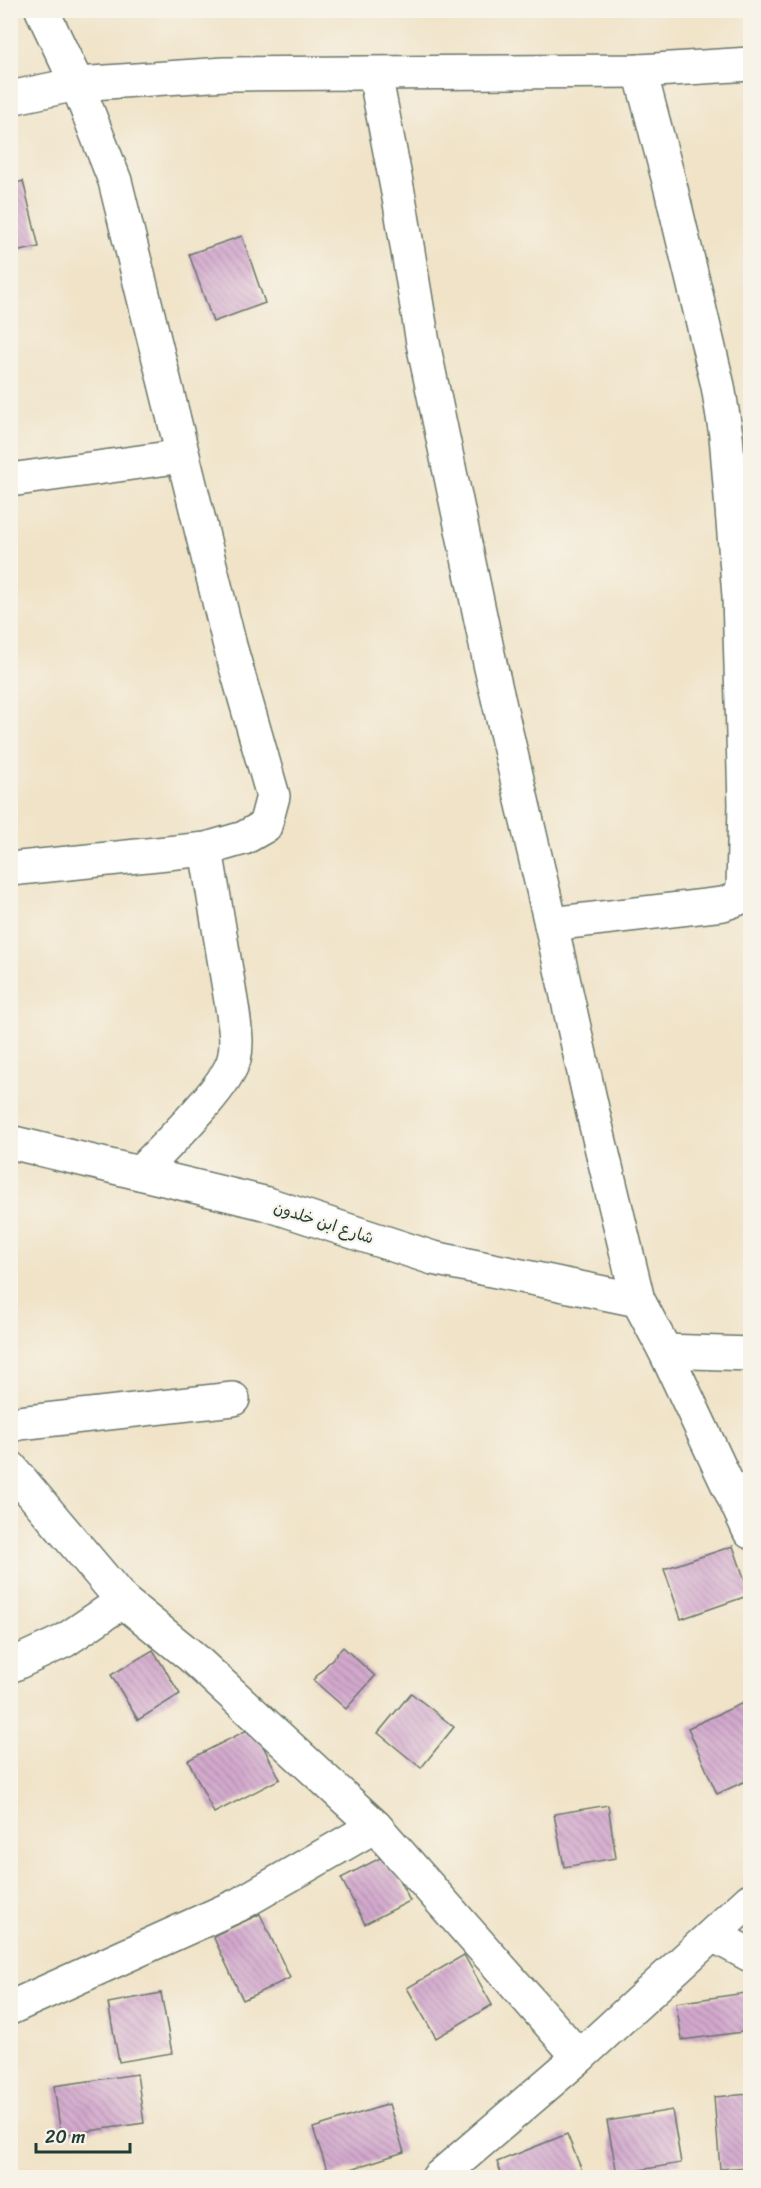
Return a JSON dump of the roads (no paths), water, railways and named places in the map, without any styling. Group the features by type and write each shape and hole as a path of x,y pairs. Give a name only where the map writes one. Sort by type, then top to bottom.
{"street":[{"path":"10,869 206,849 244,838 265,826 273,796 230,646 115,181 76,84 42,10"},
{"path":"10,98 76,84 225,74 375,74 512,70 640,71 750,64"},
{"path":"551,924 723,904 737,899 743,888 745,804 739,607 726,435 718,386 680,224 640,71"},
{"path":"375,74 400,203 423,343 491,668 638,1300 750,1532"},
{"path":"10,480 183,456"},
{"path":"140,1173 214,1092 230,1071 234,1059 237,1040 206,849"},
{"name":"شارع ابن خلدون","path":"10,1142 264,1203 433,1258 638,1300"},
{"path":"665,1352 750,1354"},
{"path":"10,1426 19,1423 233,1399"},
{"path":"10,1467 123,1601 191,1656 375,1826 579,2057"},
{"path":"10,1666 64,1641 123,1601"},
{"path":"10,2008 238,1905 375,1826"},
{"path":"438,2178 579,2057 750,1900"},
{"path":"713,1935 750,1955"}]}
